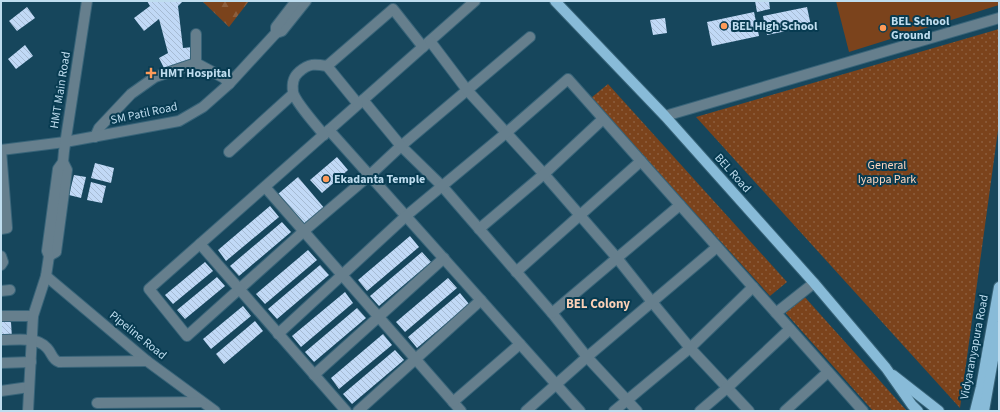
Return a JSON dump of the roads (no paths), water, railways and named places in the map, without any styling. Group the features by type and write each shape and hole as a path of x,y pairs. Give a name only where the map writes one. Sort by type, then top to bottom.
{"main road":[{"name":"BEL Road","path":"555,1 665,116 814,283 886,368 912,405 918,411"},
{"name":"Vidyaranyapura Road","path":"975,411 981,387 999,287"},
{"name":"Vidyaranyapura Road","path":"984,411 999,326"},
{"name":"BEL Road","path":"886,368 939,411"}],"street":[{"name":"HMT Main Road","path":"1,150 65,142 87,1"},
{"name":"SM Patil Road","path":"65,142 179,121 203,107 229,84 276,33 276,27 296,1"},
{"path":"276,33 282,32 306,1"},
{"path":"475,1 149,289 187,336 401,146 530,37"},
{"path":"327,66 393,9 544,174 617,258 690,348 748,411"},
{"path":"665,116 999,18"},
{"path":"196,34 196,63"},
{"path":"95,137 99,128 131,94 155,77 196,63 224,78 229,84"},
{"path":"580,411 555,385 370,175 301,105 294,94 292,84 297,74 306,66 317,64 327,66 401,146 442,186 552,313 587,357 637,411"},
{"path":"278,334 406,216 568,79 863,411"},
{"path":"229,152 294,94"},
{"path":"479,229 544,174 603,119"},
{"path":"28,411 33,316 46,276 49,256 47,251 58,169 63,162 65,142"},
{"path":"1,150 7,228 1,229"},
{"path":"516,272 641,161"},
{"path":"265,187 461,411"},
{"path":"552,313 680,205"},
{"path":"200,244 346,411"},
{"path":"526,411 587,357 717,247"},
{"path":"1,256 3,262 1,265"},
{"path":"314,375 444,258"},
{"name":"Pipeline Road","path":"46,276 147,361 215,411"},
{"path":"776,313 814,283"},
{"path":"614,411 690,348 753,287"},
{"path":"358,411 481,300"},
{"path":"1,316 33,316"},
{"path":"700,411 790,329"},
{"path":"1,340 32,340 40,342 48,349 55,361 59,362 147,361"},
{"path":"454,402 520,344"},
{"path":"1,362 31,362"},
{"path":"785,411 828,372"},
{"path":"1,391 29,387"},
{"path":"97,403 202,402"}],"place":[{"name":"BEL High School","path":"724,26"},
{"name":"BEL School Ground","path":"883,28"},
{"name":"HMT Hospital","path":"151,73"},
{"name":"Ekadanta Temple","path":"326,179"}],"district":[{"name":"BEL Colony","path":"598,303"}],"park label":[{"name":"General Iyappa Park","path":"887,172"}]}
